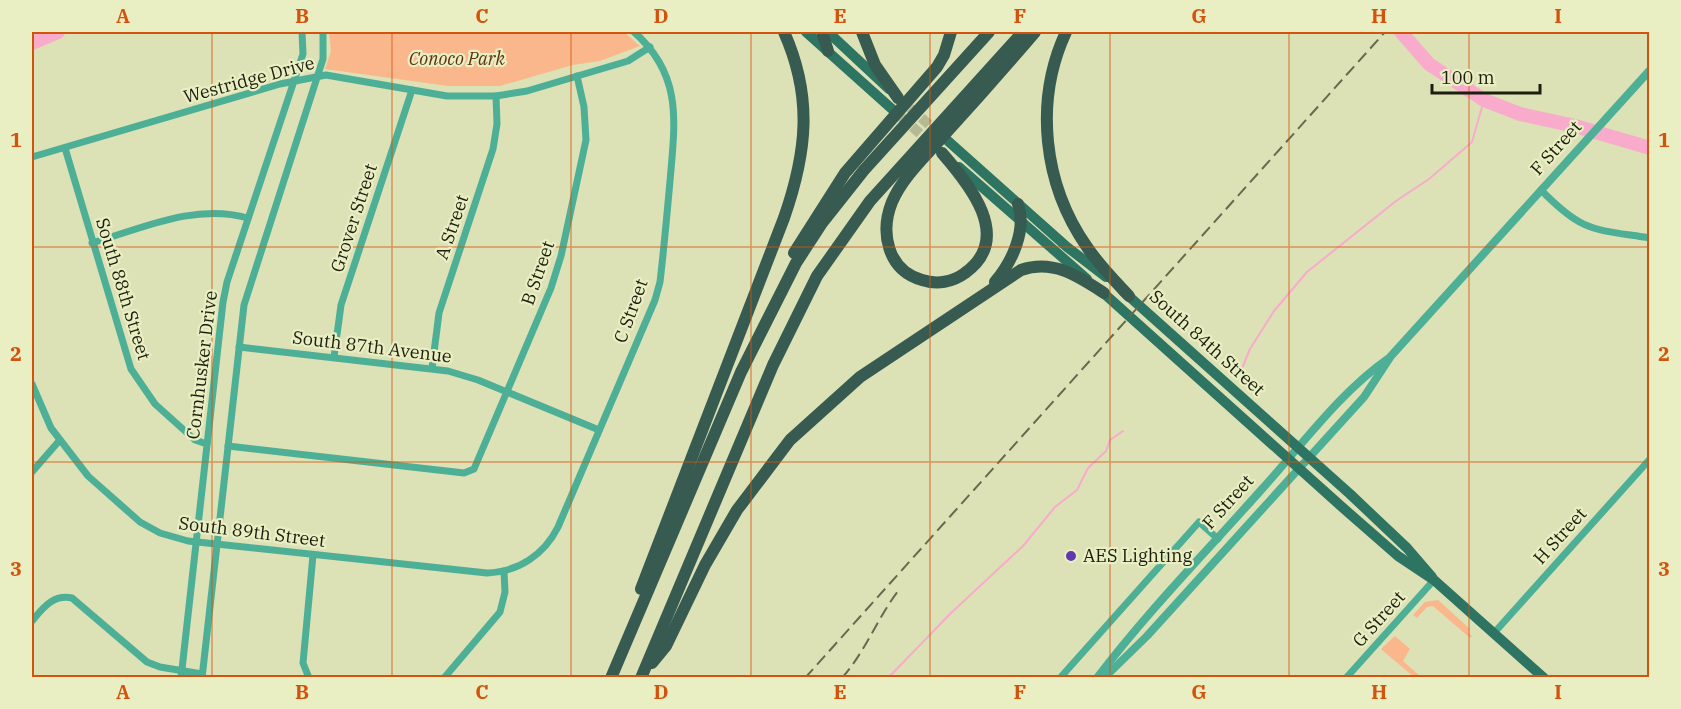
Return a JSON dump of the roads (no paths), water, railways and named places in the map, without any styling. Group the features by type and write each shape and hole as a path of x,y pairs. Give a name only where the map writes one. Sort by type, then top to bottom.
{"highway":[{"path":"609,678 792,195 802,154 805,117 800,80 784,32"},
{"path":"822,32 828,51"},
{"path":"862,32 875,65 897,102"},
{"path":"609,678 762,326 808,244 944,55 951,32"},
{"path":"880,141 937,88 989,32"},
{"path":"960,109 1023,32"},
{"path":"642,675 768,375 802,304 847,231 1035,32"},
{"path":"1066,32 1053,70 1048,98 1047,125 1053,171 1061,198 1080,236 1101,265 1129,296"},
{"path":"908,166 889,213 886,233 890,251 900,266 914,277 933,282 956,279 973,267 980,258 984,249 986,226 974,193 941,152"},
{"path":"978,297 996,281 1008,263 1022,222 1018,204"},
{"path":"642,675 666,646 705,565 737,510 790,440 852,382 1014,274 1036,266 1068,272 1104,293"}],"main road":[{"path":"806,32 897,102"},
{"path":"828,32 897,102"},
{"name":"South 84th Street","path":"948,141 1018,204 1129,296 1299,448 1407,548 1434,580"},
{"name":"South 84th Street","path":"941,152 1104,293 1398,556 1434,580 1544,678"}],"street":[{"name":"Cornhusker Drive","path":"182,674 223,302 248,218 304,49 302,32"},
{"name":"Cornhusker Drive","path":"202,676 247,287 317,77 324,51 323,32"},
{"name":"C Street","path":"504,571 531,560 551,539 655,300 660,282 675,116 667,77 658,56 634,32"},
{"name":"Westridge Drive","path":"32,157 294,81 317,77 344,77 447,96 496,96 527,90 628,61 650,47"},
{"name":"F Street","path":"1104,678 1147,636 1364,397 1391,356 1650,70"},
{"name":"B Street","path":"228,446 464,473 474,469 556,275 584,159 586,122 577,76"},
{"name":"Grover Street","path":"334,357 340,305 412,90"},
{"name":"A Street","path":"432,368 439,313 494,149 497,124 496,96"},
{"name":"South 88th Street","path":"65,148 124,351 140,386 155,404 195,440 207,444"},
{"path":"1541,190 1565,215 1583,226 1650,238"},
{"path":"92,243 200,213 226,213 248,218"},
{"name":"South 87th Avenue","path":"239,347 432,368 464,374 599,430"},
{"name":"F Street","path":"1097,678 1218,538 1359,381 1391,356"},
{"name":"South 89th Street","path":"32,384 44,415 59,441 88,476 140,522 167,536 196,542 313,555 477,572 504,571"},
{"path":"32,472 59,441"},
{"name":"H Street","path":"1494,633 1650,459"},
{"path":"1060,678 1199,522 1218,538"},
{"path":"309,678 303,663 313,555"},
{"path":"444,678 500,612 505,592 504,571"},
{"name":"G Street","path":"1346,678 1434,580"},
{"path":"32,621 51,601 60,597 72,598 147,662 182,674 202,676"}],"waterway":[{"path":"32,43 58,32"},
{"path":"1401,32 1429,64 1484,100 1520,114 1575,126 1650,148"},
{"path":"1241,371 1250,349 1274,311 1307,272 1396,201 1429,179 1472,142 1484,100"},
{"path":"888,678 951,613 1023,546 1055,507 1077,490 1088,468 1106,451 1110,440 1123,431"}],"tunnel":[{"path":"910,108 941,135"},
{"path":"901,117 932,144"}],"railway":[{"path":"805,678 1385,32"},
{"path":"842,678 858,657 898,591"}],"place":[{"name":"AES Lighting","path":"1071,556"}],"park label":[{"name":"Conoco Park","path":"457,59"}]}
